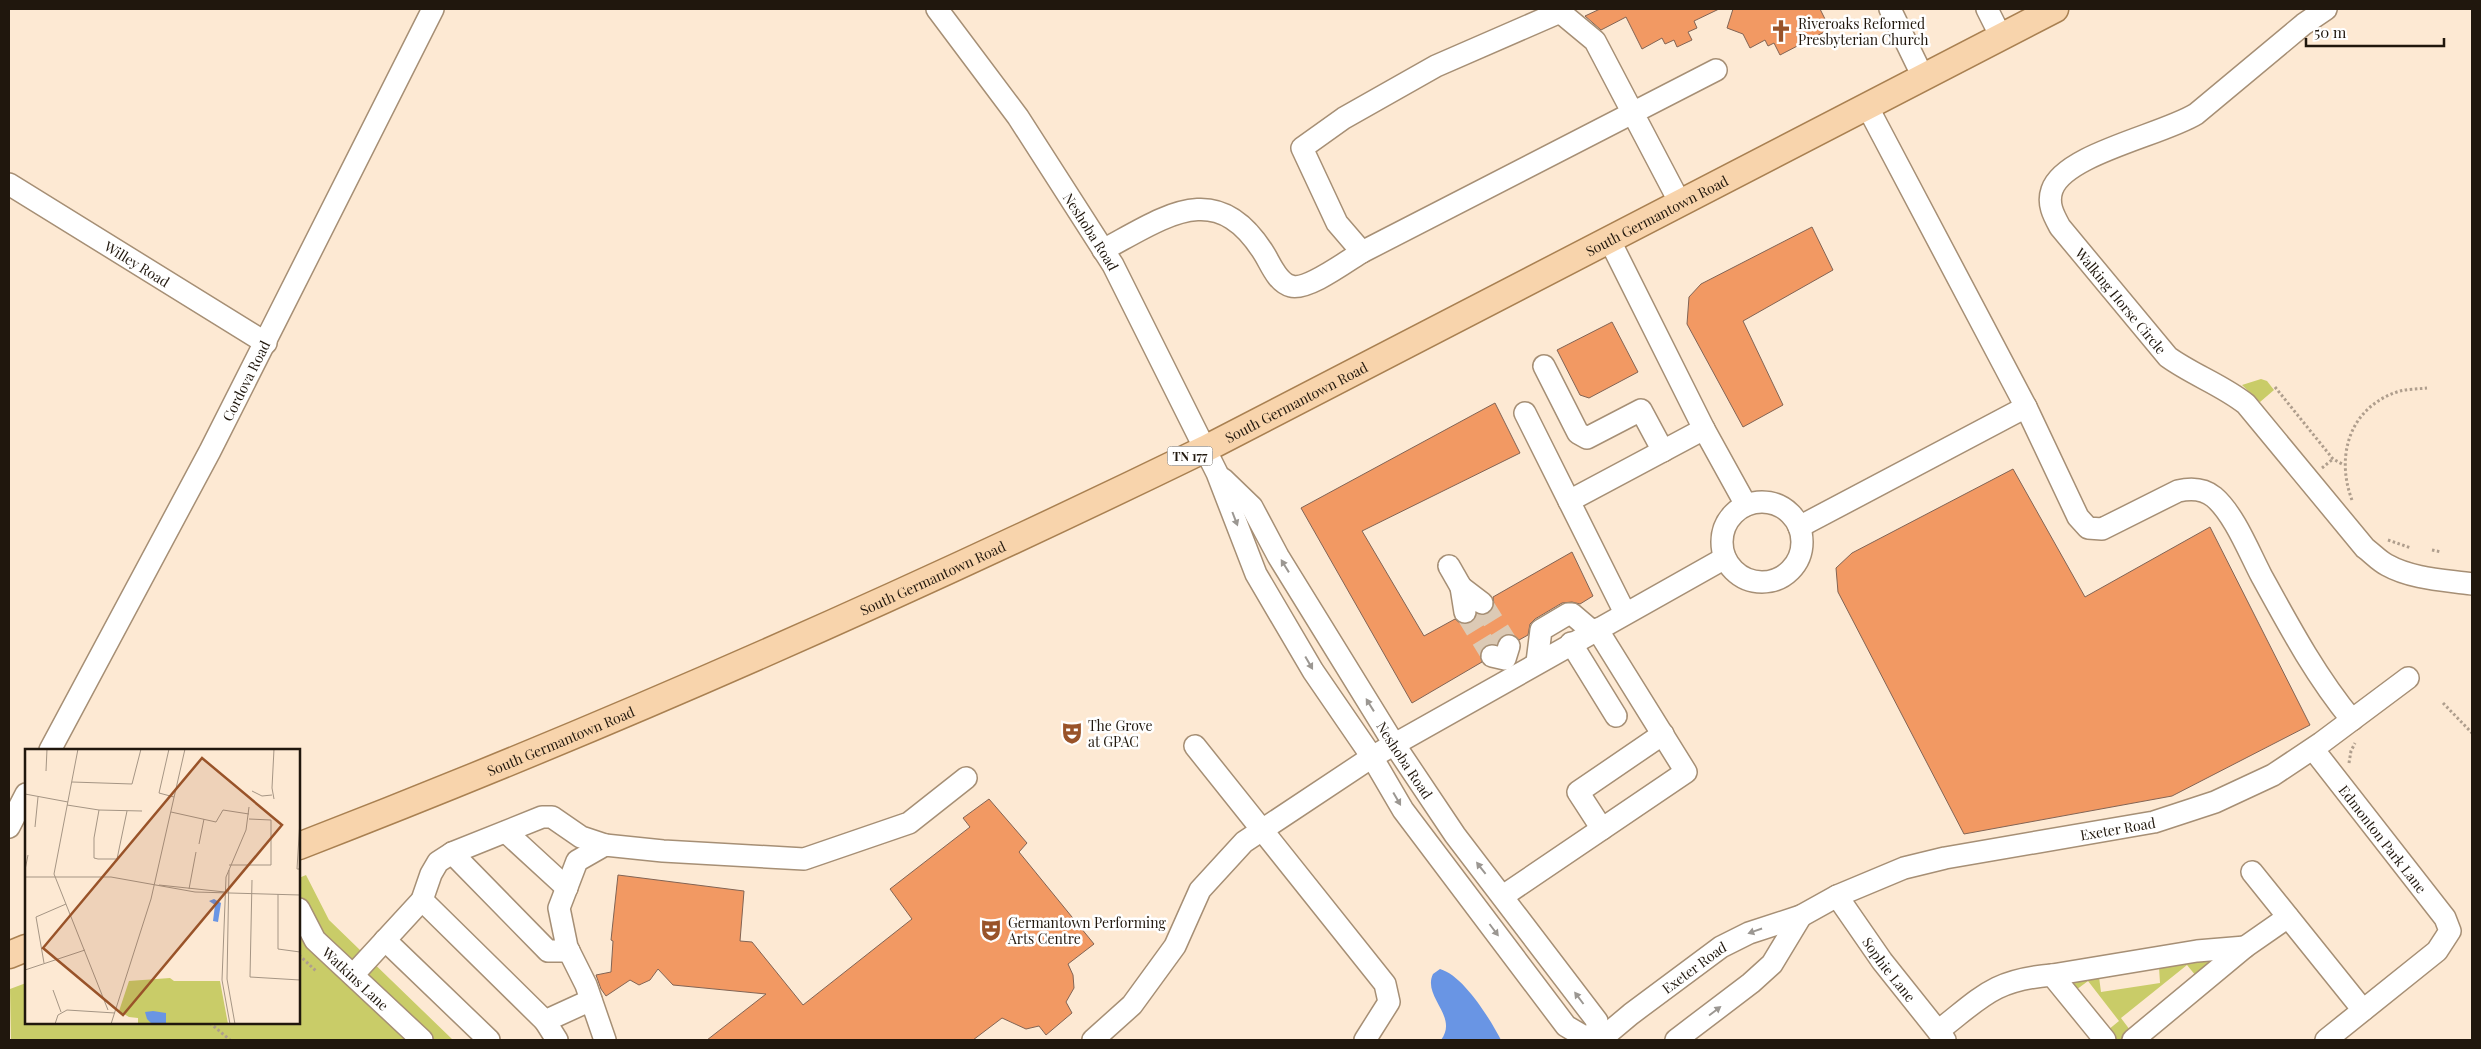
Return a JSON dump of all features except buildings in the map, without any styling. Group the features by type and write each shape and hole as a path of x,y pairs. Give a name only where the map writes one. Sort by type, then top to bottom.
{"main road":[{"name":"South Germantown Road","path":"300,846 472,779 676,692 1069,516 1205,449 2054,9"},
{"path":"9,955 25,948"}],"street":[{"name":"Cordova Road","path":"51,749 266,343 433,9"},
{"name":"Neshoba Road","path":"937,9 1018,118 1113,265 1217,474 1256,574 1313,670 1372,757 1403,810 1566,1026 1590,1040"},
{"path":"1890,9 1923,78"},
{"path":"1987,9 2001,36"},
{"name":"Walking Horse Circle","path":"2326,9 2304,24 2188,119 2159,132 2086,159 2071,168 2052,190 2050,204 2060,227 2168,357 2181,367 2229,390 2246,404 2365,548 2386,565 2399,570 2472,584"},
{"path":"1362,252 1337,223 1302,148 1344,118 1436,66 1560,12 1595,42 1680,203"},
{"path":"1103,250 1164,217 1198,207 1236,220 1253,236 1278,277 1290,286 1304,286 1362,252 1716,70"},
{"path":"1867,106 2026,407 2078,517 2088,528 2102,530 2178,490 2201,489 2214,497 2237,529 2308,661 2332,696 2352,720"},
{"name":"Willey Road","path":"9,184 266,343"},
{"path":"1609,239 1704,429 1746,505"},
{"path":"1544,366 1578,433 1587,438 1641,410 1663,451"},
{"path":"1799,526 2026,407"},
{"path":"1525,413 1625,613"},
{"path":"1569,501 1704,429"},
{"name":"Neshoba Road","path":"1217,474 1252,507 1278,556 1394,744 1455,835 1597,1021 1596,1040"},
{"path":"1758,501 1777,505 1792,516 1799,526 1802,549 1791,570 1782,577 1762,582 1743,578 1732,569 1725,558 1722,546 1722,533 1727,521 1735,511 1746,505 1758,501"},
{"path":"1103,1037 1132,1005 1175,946 1200,890 1231,854 1262,830 1394,744 1505,659 1537,662 1725,558"},
{"path":"1449,566 1474,608"},
{"path":"1503,896 1686,772 1594,630 1572,614 1568,614 1541,630 1537,662"},
{"path":"1571,643 1616,716"},
{"name":"Exeter Road","path":"1600,1040 1631,1014 1721,947 1749,933 1801,916 1837,896 1904,868 1945,858 2154,822 2247,788 2313,749 2408,678"},
{"path":"1602,829 1578,792 1663,734"},
{"path":"1196,746 1385,984 1389,1002 1365,1040"},
{"name":"Edmonton Park Lane","path":"2313,749 2445,918 2450,931 2436,951 2363,1010"},
{"path":"352,976 422,900 438,862 452,853 542,818 552,817 581,837 606,845 663,851 804,858 909,823 966,778"},
{"path":"9,826 25,796"},
{"path":"506,832 567,888"},
{"path":"605,1040 591,1000 569,951 559,908 577,861 606,845"},
{"path":"452,853 548,951 569,951"},
{"path":"2252,872 2363,1010 2326,1040"},
{"name":"Sophie Lane","path":"1837,896 1882,961 1942,1036"},
{"path":"422,900 545,1020 557,1040"},
{"name":"Watkins Lane","path":"300,911 315,940 422,1040"},
{"name":"Exeter Road","path":"1676,1040 1772,964 1801,916"},
{"path":"2133,1040 2245,947 2288,917"},
{"path":"386,940 489,1040"},
{"path":"1942,1036 1989,990 2000,985 2029,977 2052,975 2197,951 2245,947"},
{"path":"2052,975 2105,1040"},
{"path":"545,1020 591,1000"}],"path":[{"path":"2275,387 2333,459 2344,465"},
{"path":"2356,507 2346,484 2344,465 2345,453 2354,427 2372,406 2400,391 2427,388"},
{"path":"2383,536 2411,548"},
{"path":"2432,550 2441,552"},
{"path":"2443,703 2472,732"},
{"path":"211,1024 230,1040"}],"shaded area":[{"path":"2261,379 2267,381 2274,390 2260,402 2242,385"},
{"path":"306,875 329,920 453,1040 11,1040 10,989 25,983 25,1024 300,1024 300,878"},
{"path":"2205,959 2209,963 2196,976 2187,965 2121,1018 2130,1030 2121,1040 2114,1040 2108,1030 2119,1021 2088,981 2076,990 2071,983 2099,977 2101,992 2160,983 2159,967"}],"water":[{"path":"1440,969 1449,973 1467,989 1483,1010 1501,1040 1441,1040 1446,1023 1432,991 1431,982 1433,974"}],"tunnel":[{"path":"1482,603 1509,646"},
{"path":"1465,612 1492,656"}],"place":[{"name":"Riveroaks Reformed Presbyterian Church","path":"1781,31"},
{"name":"The Grove at GPAC","path":"1072,733"},
{"name":"Germantown Performing Arts Centre","path":"991,930"}]}
